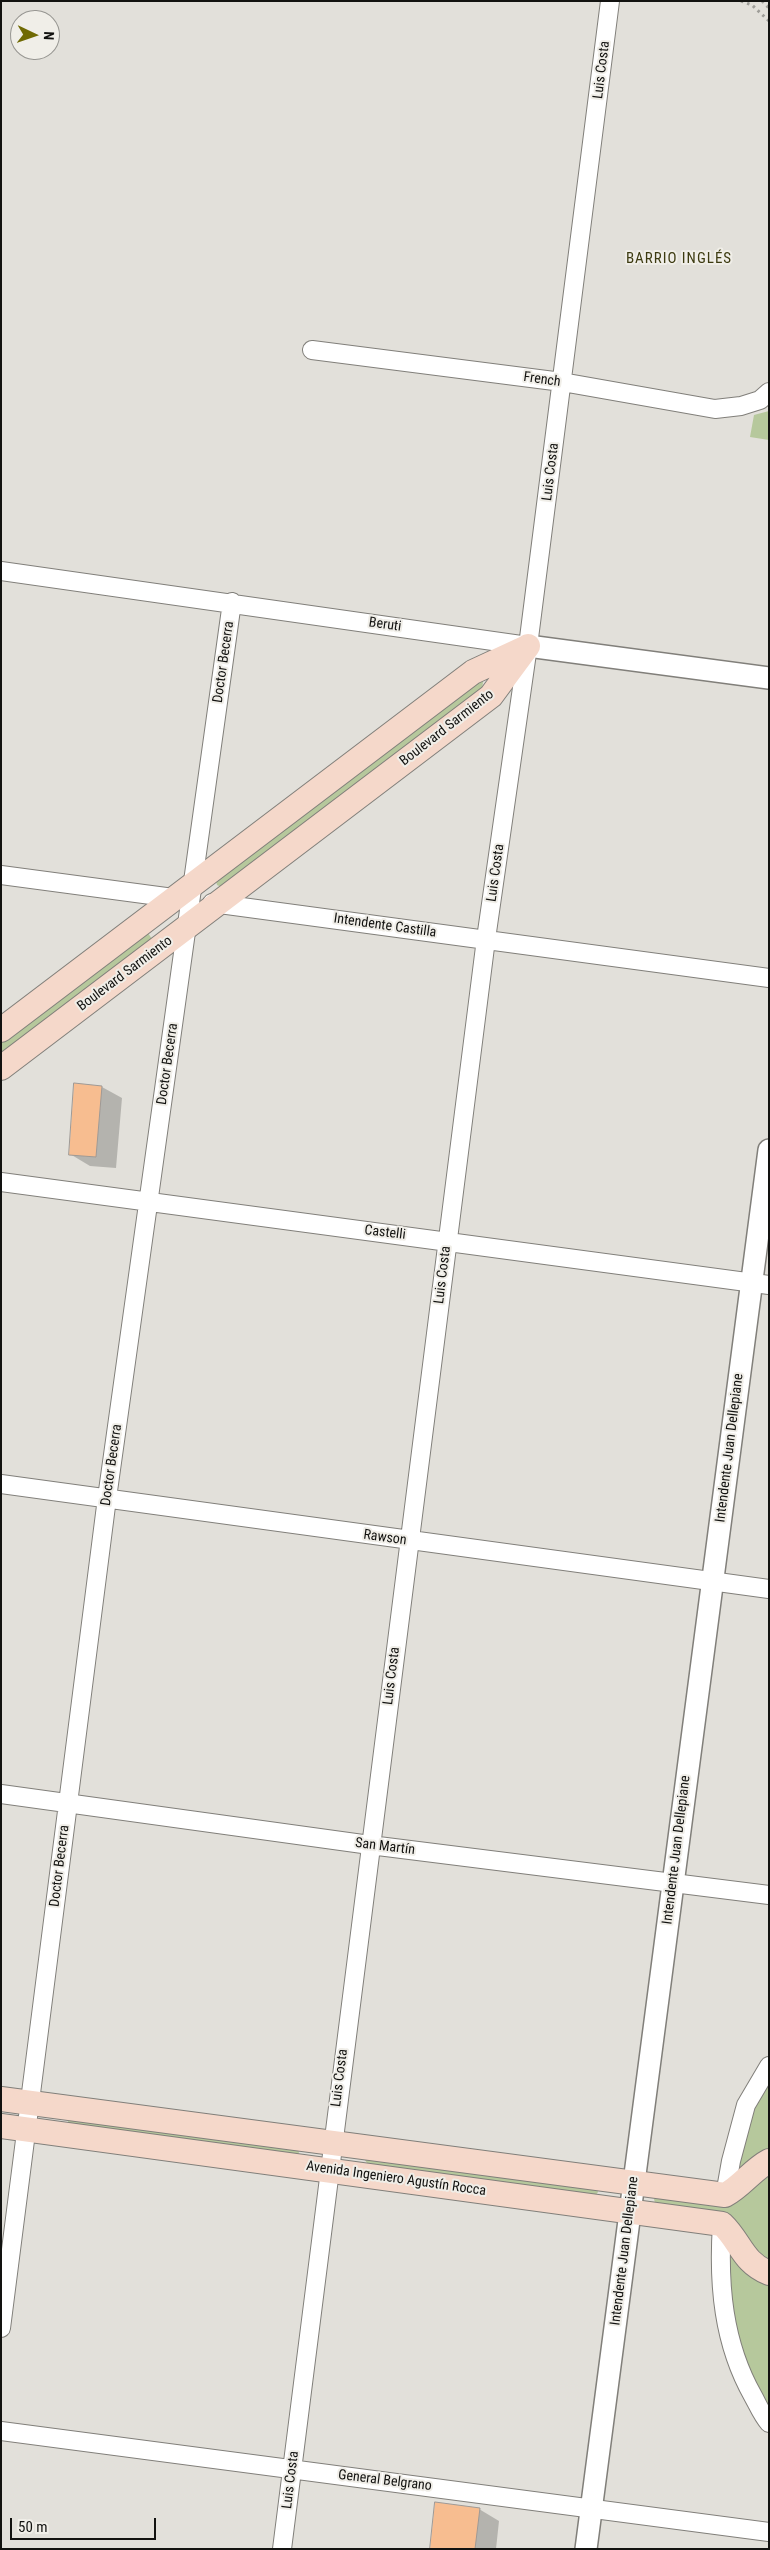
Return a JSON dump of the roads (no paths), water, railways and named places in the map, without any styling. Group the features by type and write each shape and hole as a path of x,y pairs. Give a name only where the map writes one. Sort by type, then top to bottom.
{"main road":[{"name":"Boulevard Sarmiento","path":"1,1030 186,894 473,672 528,646"},
{"name":"Boulevard Sarmiento","path":"1,1068 491,696 528,646"},
{"name":"Avenida Ingeniero Agustín Rocca","path":"1,2099 725,2195"},
{"name":"Avenida Ingeniero Agustín Rocca","path":"1,2126 722,2224"},
{"path":"725,2195 738,2188 754,2170 769,2161"},
{"path":"722,2224 732,2234 744,2255 755,2267 769,2273"}],"street":[{"name":"Luis Costa","path":"282,2549 328,2170 486,939 528,646 610,1"},
{"name":"French","path":"312,350 562,382 715,409 741,406 760,400 769,392"},
{"name":"Beruti","path":"1,570 528,646 769,678"},
{"name":"Doctor Becerra","path":"1,2328 107,1498 187,927 186,894 232,602"},
{"name":"Intendente Castilla","path":"1,875 186,894 218,904 769,978"},
{"name":"Intendente Juan Dellepiane","path":"586,2549 712,1582 760,1283 769,1150"},
{"name":"Castelli","path":"1,1182 760,1283"},
{"name":"Rawson","path":"1,1484 769,1589"},
{"name":"San Martín","path":"1,1794 370,1845 769,1895"},
{"path":"725,2195 731,2161 746,2105 769,2066"},
{"path":"722,2224 720,2258 723,2314 742,2376 769,2423"},
{"name":"General Belgrano","path":"1,2431 769,2532"}],"district":[{"name":"BARRIO INGLÉS","path":"679,259"}]}
